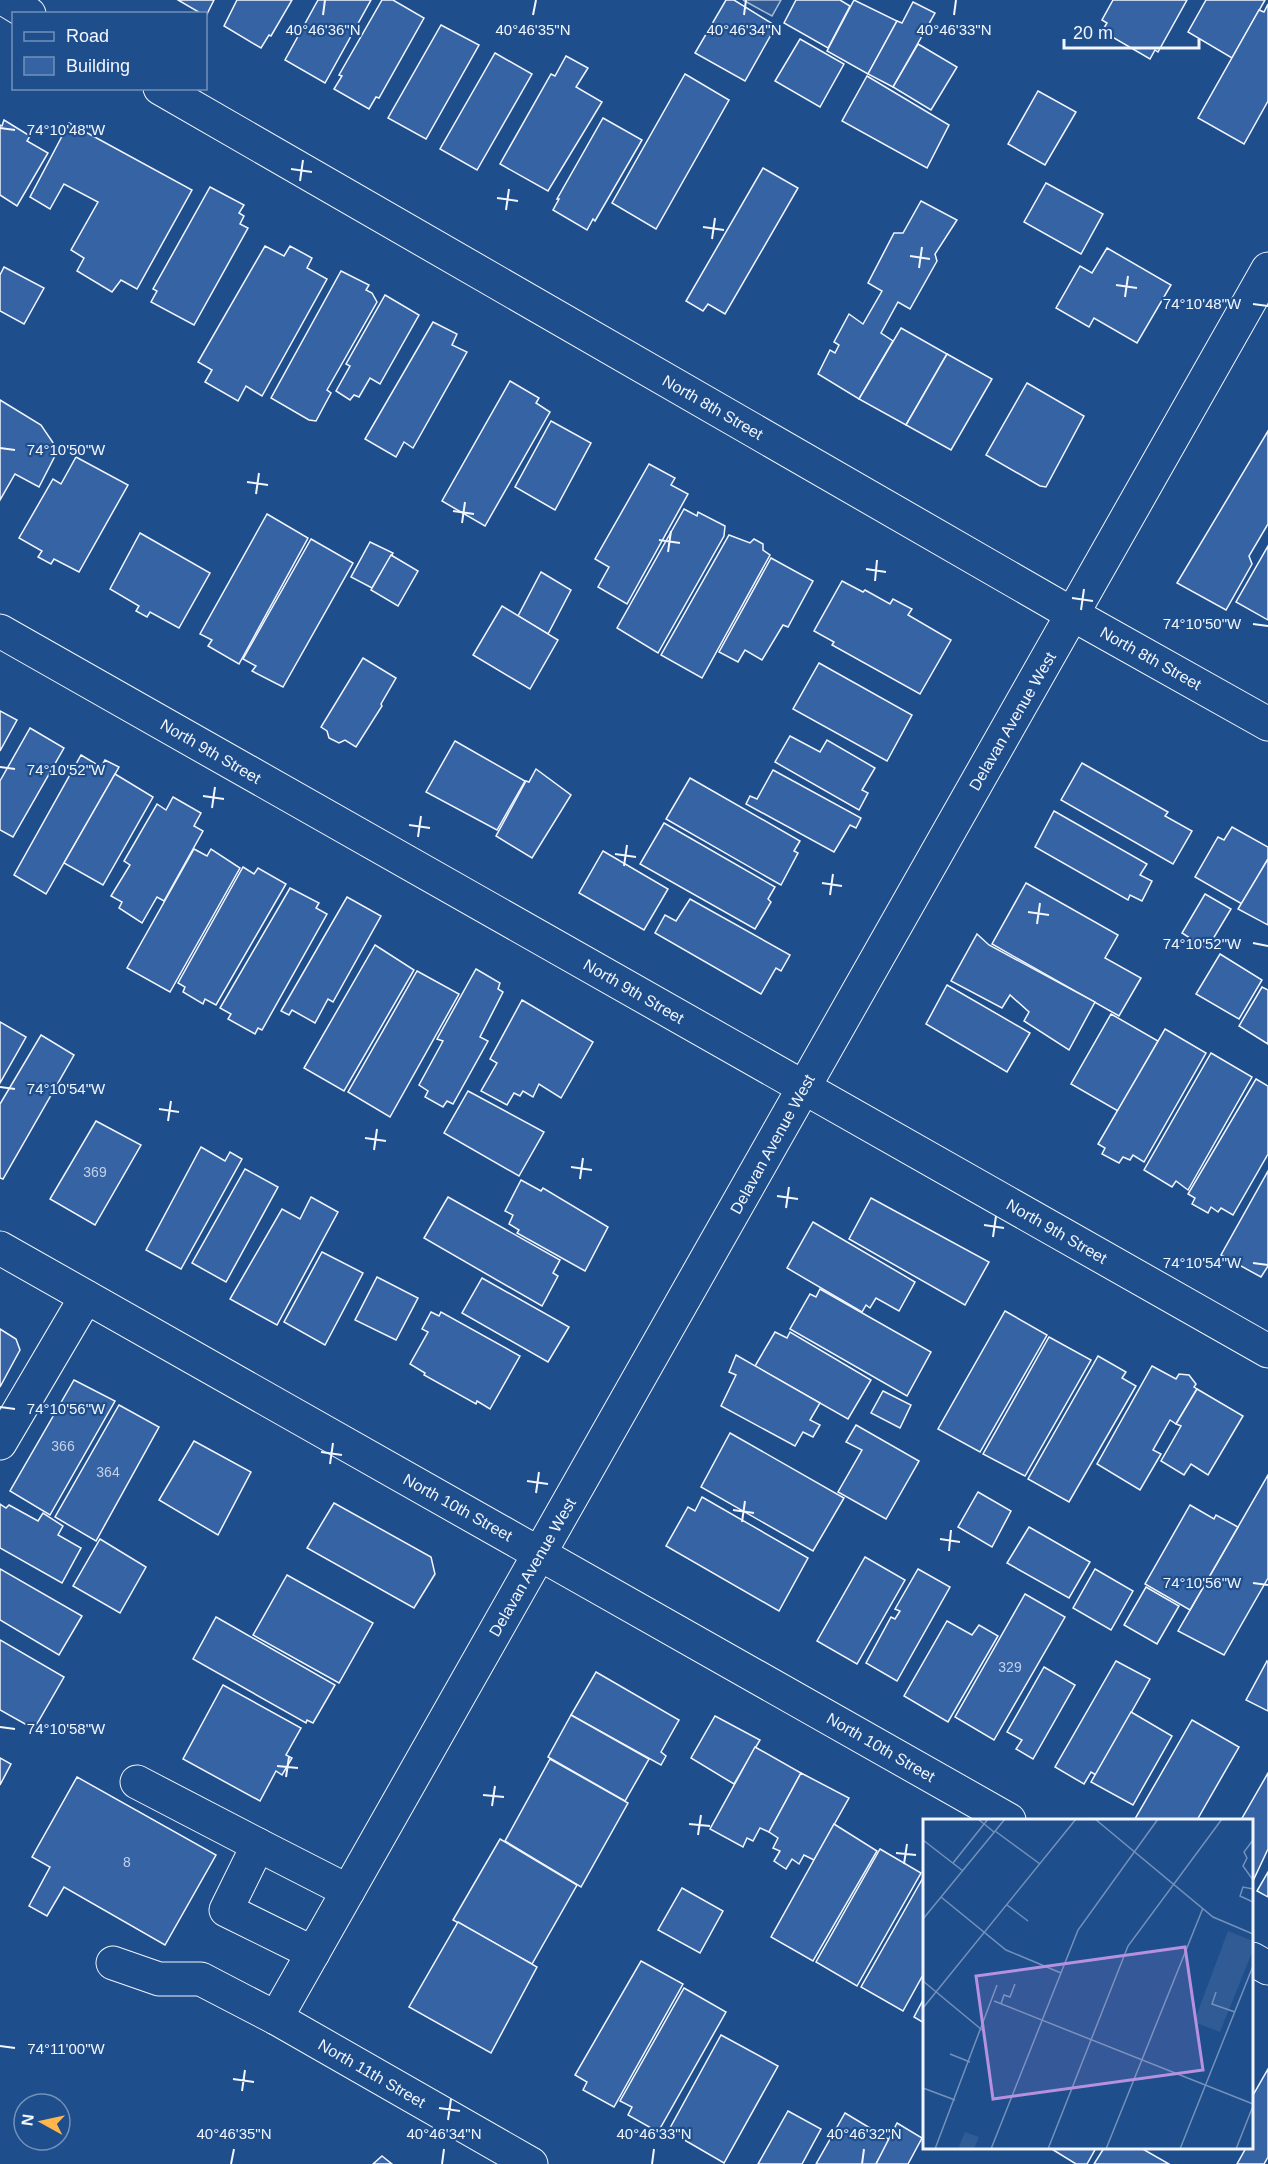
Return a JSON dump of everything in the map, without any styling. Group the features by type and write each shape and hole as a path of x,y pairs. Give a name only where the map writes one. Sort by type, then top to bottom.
{"street":[{"path":"6,0 26,12"},
{"name":"North 8th Street","path":"163,90 1072,614 1268,724"},
{"name":"Delavan Avenue West","path":"276,2018 1268,270"},
{"name":"North 9th Street","path":"0,631 1268,1351"},
{"name":"North 10th Street","path":"0,1248 1006,1819"},
{"path":"0,1443 86,1297"},
{"path":"137,1782 348,1891"},
{"path":"258,1845 226,1910 313,1953"},
{"path":"1253,1960 1268,1968"},
{"name":"North 11th Street","path":"113,1963 159,1979 201,1979 276,2018 531,2164"}],"shaded area":[{"path":"743,0 781,0 772,16"}],"building":[{"path":"178,0 214,0 207,14 207,12 199,12"},
{"path":"237,0 292,0 271,36 269,35 261,48 224,26"},
{"path":"318,0 371,0 325,83 285,60"},
{"path":"382,0 393,0 424,18 379,98 376,97 369,109 334,89 342,76 339,75"},
{"path":"726,0 734,0 776,26 745,81 695,53"},
{"path":"796,0 840,0 850,6 828,48 784,23"},
{"path":"854,0 897,21 868,74 827,51"},
{"path":"1113,0 1187,0 1158,52 1155,50 1150,59 1102,31 1107,23 1102,20"},
{"path":"1206,0 1265,0 1232,58 1188,32"},
{"path":"913,2 935,13 893,87 868,74 897,21 902,23"},
{"path":"1268,4 1268,101 1244,144 1198,118 1259,10 1264,12"},
{"path":"441,25 479,45 426,139 388,118"},
{"path":"800,39 844,64 820,107 775,81"},
{"path":"918,44 957,67 931,110 893,87"},
{"path":"495,53 532,74 477,170 440,149"},
{"path":"566,56 588,68 576,87 602,102 548,191 500,164 551,74 555,76"},
{"path":"685,74 729,100 656,229 612,203"},
{"path":"867,76 949,125 927,168 842,121"},
{"path":"1038,91 1076,112 1045,165 1008,144"},
{"path":"603,118 642,140 595,221 593,219 587,230 553,210"},
{"path":"4,120 30,136 27,141 48,153 17,206 0,195 0,125 2,126"},
{"path":"69,123 192,190 137,289 121,280 112,292 77,271 84,258 71,250 98,202 64,184 50,209 30,197"},
{"path":"763,168 798,188 725,314 708,304 703,311 686,301"},
{"path":"1046,183 1103,214 1081,254 1024,222"},
{"path":"210,187 244,205 239,213 244,216 240,224 248,228 194,325 151,302 157,291 153,289"},
{"path":"921,201 957,220 935,254 937,261 910,309 898,302 881,333 893,341 859,399 818,374 830,350 835,353 839,345 834,342 849,314 863,324 882,291 868,283 894,233 903,233"},
{"path":"265,246 284,256 290,246 312,258 307,268 327,279 262,396 246,386 238,401 205,382 212,370 198,362"},
{"path":"1107,248 1171,285 1137,343 1094,318 1089,327 1056,308 1080,266 1092,273"},
{"path":"4,267 44,288 24,324 0,311 0,275"},
{"path":"341,271 369,285 366,290 372,293 377,302 327,390 331,393 316,421 309,420 271,398"},
{"path":"385,295 419,315 380,384 370,378 359,397 354,395 350,400 336,391 350,366 346,364"},
{"path":"433,322 457,334 452,345 467,352 413,448 404,442 396,457 365,439"},
{"path":"901,328 947,354 906,425 859,399"},
{"path":"947,354 992,379 951,450 906,425"},
{"path":"510,381 539,398 536,403 550,412 485,526 442,501"},
{"path":"1027,383 1084,416 1046,487 1040,486 986,455"},
{"path":"0,400 41,425 58,450 39,487 15,474 0,500"},
{"path":"551,421 591,443 555,510 515,487"},
{"path":"1268,431 1268,524 1249,556 1252,564 1226,610 1177,583"},
{"path":"76,457 128,485 79,572 54,559 51,564 38,557 42,551 19,538 53,479 61,484"},
{"path":"649,464 675,478 671,485 688,494 627,604 598,587 609,567 595,559"},
{"path":"684,509 697,516 698,512 725,526 724,536 658,653 617,628"},
{"path":"267,514 308,538 239,664 208,646 212,640 200,634"},
{"path":"140,533 210,573 179,628 150,612 147,617 136,611 139,606 110,589"},
{"path":"729,535 750,543 754,539 763,544 763,550 770,555 702,678 661,655"},
{"path":"311,539 353,563 283,687 252,671 256,666 243,659"},
{"path":"370,542 393,553 372,588 351,577"},
{"path":"1268,546 1268,620 1236,602"},
{"path":"391,555 418,571 398,606 371,590"},
{"path":"771,558 813,581 788,627 783,625 762,660 745,650 738,662 719,652"},
{"path":"541,572 571,590 548,634 518,616"},
{"path":"842,581 863,592 865,590 890,604 893,599 912,609 908,615 951,640 920,694 832,645 834,642 814,631"},
{"path":"502,606 558,640 530,689 473,655"},
{"path":"363,658 396,678 382,706 356,747 345,740 339,743 329,738 327,731 321,727"},
{"path":"819,663 912,715 887,761 793,709"},
{"path":"0,711 17,720 0,751"},
{"path":"30,728 64,748 13,837 0,830 0,781"},
{"path":"790,736 820,752 827,740 875,768 862,790 868,793 859,810 775,762"},
{"path":"455,741 525,781 497,830 426,792"},
{"path":"81,755 101,767 105,760 119,767 46,894 14,875"},
{"path":"1082,763 1168,812 1165,816 1192,831 1173,864 1061,800"},
{"path":"536,769 571,795 532,858 496,836 526,781 529,782"},
{"path":"773,770 861,818 856,828 850,825 834,852 746,804 750,796 757,799"},
{"path":"115,774 153,797 103,885 64,863"},
{"path":"690,778 800,841 794,851 798,853 781,885 666,819"},
{"path":"173,797 201,813 194,826 203,831 164,901 157,897 142,923 119,908 122,902 111,896 130,865 124,861 157,804 166,810"},
{"path":"1054,811 1147,864 1140,875 1152,881 1142,901 1130,895 1128,900 1035,847"},
{"path":"664,823 775,887 768,899 771,902 755,929 640,864"},
{"path":"1232,827 1268,847 1268,859 1242,904 1195,877 1218,837 1224,840"},
{"path":"194,849 207,856 211,849 240,868 170,992 127,968"},
{"path":"603,851 668,889 644,930 579,893"},
{"path":"1268,859 1268,925 1238,909"},
{"path":"243,867 254,874 258,868 286,884 216,1005 205,999 203,1004 183,992 185,987 178,983"},
{"path":"1026,883 1118,935 1105,958 1141,978 1119,1016 992,944"},
{"path":"290,888 319,903 316,908 327,914 262,1030 258,1028 255,1034 228,1019 231,1014 220,1008"},
{"path":"1205,894 1231,909 1207,949 1182,933"},
{"path":"347,897 381,916 333,1002 328,999 315,1023 292,1010 289,1015 281,1011"},
{"path":"690,899 790,955 781,971 776,968 761,994 655,933 665,915 676,921"},
{"path":"977,934 989,945 1095,1002 1069,1050 1024,1021 1029,1012 1010,995 1002,1008 951,981"},
{"path":"375,945 414,970 344,1091 304,1068"},
{"path":"1220,954 1262,980 1239,1019 1196,994"},
{"path":"476,969 500,983 498,989 503,992 480,1037 488,1041 453,1104 447,1101 443,1107 425,1097 428,1091 419,1085 443,1041 437,1039"},
{"path":"417,971 459,994 390,1117 348,1092"},
{"path":"947,985 1030,1033 1007,1072 926,1024"},
{"path":"1262,987 1268,990 1268,1044 1239,1026"},
{"path":"522,1000 593,1042 561,1098 539,1084 533,1097 523,1091 520,1096 514,1093 507,1105 481,1091 497,1063 490,1059"},
{"path":"1111,1014 1158,1041 1118,1111 1071,1084"},
{"path":"0,1022 26,1037 0,1083"},
{"path":"1165,1029 1206,1053 1144,1162 1133,1155 1130,1160 1123,1157 1119,1163 1102,1154 1105,1148 1098,1144"},
{"path":"41,1035 74,1055 3,1179 0,1178 0,1104"},
{"path":"1211,1053 1252,1077 1188,1190 1176,1181 1172,1187 1144,1170"},
{"path":"1256,1079 1268,1086 1268,1154 1233,1215 1221,1208 1218,1212 1211,1207 1208,1213 1192,1204 1195,1198 1188,1194"},
{"path":"468,1091 544,1132 519,1176 444,1133"},
{"path":"96,1121 141,1145 95,1225 50,1199"},
{"path":"201,1147 225,1161 230,1152 242,1159 181,1269 146,1250"},
{"path":"245,1169 278,1187 226,1282 192,1263"},
{"path":"1268,1171 1268,1266 1261,1277 1221,1255"},
{"path":"521,1180 541,1191 543,1188 608,1227 585,1271 517,1233 519,1230 509,1224 513,1215 505,1211"},
{"path":"311,1197 338,1212 277,1325 230,1299 282,1209 300,1219"},
{"path":"448,1197 560,1260 553,1273 558,1276 542,1306 424,1238"},
{"path":"871,1198 989,1262 965,1305 849,1239"},
{"path":"813,1222 915,1282 899,1311 876,1298 870,1308 866,1305 862,1312 787,1268"},
{"path":"322,1252 363,1273 325,1345 284,1322"},
{"path":"377,1277 418,1298 396,1340 355,1320"},
{"path":"482,1278 569,1327 548,1362 462,1313"},
{"path":"820,1289 931,1352 907,1396 790,1329 810,1294 816,1297"},
{"path":"1005,1311 1047,1335 980,1452 938,1429"},
{"path":"431,1312 439,1316 441,1312 520,1356 490,1409 477,1401 476,1404 424,1375 425,1373 410,1364 428,1332 422,1329"},
{"path":"0,1329 16,1339 20,1350 0,1387"},
{"path":"775,1332 787,1338 790,1332 871,1380 848,1419 755,1366"},
{"path":"1049,1337 1091,1360 1025,1476 983,1454"},
{"path":"736,1355 820,1403 810,1420 820,1425 813,1437 803,1432 795,1446 721,1406 736,1375 729,1372"},
{"path":"1098,1356 1126,1372 1122,1378 1136,1386 1069,1502 1028,1479"},
{"path":"1152,1366 1176,1379 1179,1374 1189,1375 1197,1389 1176,1424 1170,1420 1153,1450 1161,1454 1140,1490 1097,1464"},
{"path":"74,1380 115,1401 50,1515 10,1491"},
{"path":"1197,1389 1243,1416 1208,1475 1191,1464 1184,1475 1161,1461 1181,1426 1176,1424"},
{"path":"883,1391 911,1405 900,1428 871,1413"},
{"path":"119,1405 159,1427 96,1541 55,1517"},
{"path":"856,1425 919,1461 886,1519 838,1492 862,1450 846,1442"},
{"path":"730,1433 844,1498 813,1551 701,1487"},
{"path":"194,1441 251,1472 218,1535 159,1500"},
{"path":"1268,1475 1268,1578 1224,1655 1178,1631"},
{"path":"978,1492 1011,1511 992,1547 958,1527"},
{"path":"702,1497 808,1558 779,1611 666,1546 688,1507 695,1511"},
{"path":"334,1503 431,1557 435,1574 414,1608 307,1548"},
{"path":"0,1504 6,1508 9,1505 38,1521 43,1513 63,1526 58,1535 81,1548 62,1583 0,1548"},
{"path":"1190,1505 1214,1519 1216,1515 1238,1527 1190,1610 1145,1584"},
{"path":"1029,1527 1090,1562 1069,1598 1007,1563"},
{"path":"100,1539 146,1567 120,1613 73,1586"},
{"path":"865,1557 905,1580 857,1664 817,1641"},
{"path":"0,1569 82,1616 59,1655 0,1620"},
{"path":"918,1569 950,1587 897,1681 866,1663 891,1617 895,1619 900,1611 895,1609"},
{"path":"1095,1569 1133,1591 1111,1630 1073,1608"},
{"path":"287,1575 373,1623 339,1683 253,1635"},
{"path":"1146,1587 1179,1606 1157,1644 1124,1625"},
{"path":"1025,1594 1065,1617 994,1740 955,1717"},
{"path":"216,1617 335,1685 313,1723 307,1720 306,1723 193,1659"},
{"path":"947,1621 972,1635 979,1625 998,1636 948,1722 904,1696"},
{"path":"0,1640 64,1677 34,1729 0,1710"},
{"path":"1116,1661 1150,1679 1096,1775 1091,1772 1084,1784 1055,1767"},
{"path":"1268,1662 1268,1711 1246,1700"},
{"path":"1044,1667 1075,1685 1033,1759 1016,1749 1022,1740 1007,1732"},
{"path":"596,1672 679,1720 661,1752 666,1756 661,1765 571,1715"},
{"path":"223,1685 301,1728 286,1755 292,1758 282,1775 276,1771 260,1801 183,1759"},
{"path":"1131,1712 1172,1736 1133,1805 1091,1782"},
{"path":"571,1715 649,1759 625,1801 548,1757"},
{"path":"715,1716 760,1740 734,1784 691,1758"},
{"path":"1192,1720 1239,1747 1198,1819 1135,1819"},
{"path":"755,1747 801,1773 769,1832 760,1828 753,1841 747,1838 743,1847 710,1829"},
{"path":"0,1758 11,1764 0,1785"},
{"path":"550,1759 628,1803 581,1887 505,1841"},
{"path":"801,1773 849,1798 814,1860 804,1855 799,1864 792,1859 786,1869 774,1861 780,1851 773,1848 778,1838 769,1832"},
{"path":"1268,1773 1268,1849 1253,1881 1253,1819 1242,1819"},
{"path":"77,1777 216,1855 165,1945 64,1887 47,1916 29,1906 50,1867 32,1857"},
{"path":"834,1824 877,1851 813,1961 771,1937"},
{"path":"500,1839 577,1885 532,1964 453,1920"},
{"path":"880,1849 921,1873 857,1986 816,1962"},
{"path":"1268,1872 1268,1897 1257,1891"},
{"path":"923,1878 923,1975 903,2011 861,1987"},
{"path":"682,1888 723,1911 700,1953 658,1930"},
{"path":"458,1922 537,1967 491,2053 409,2007"},
{"path":"641,1961 683,1984 614,2107 583,2090 587,2082 575,2075"},
{"path":"684,1988 726,2012 658,2132 628,2115 632,2107 620,2101"},
{"path":"923,2000 923,2022 914,2017"},
{"path":"721,2035 778,2066 724,2163 681,2138 683,2136 670,2128"},
{"path":"1268,2069 1268,2157 1264,2164 1237,2164 1245,2149 1253,2149 1253,2095"},
{"path":"788,2111 821,2129 802,2164 758,2164"},
{"path":"845,2113 890,2140 876,2164 816,2164"},
{"path":"897,2123 922,2138 908,2164 876,2164"},
{"path":"1052,2149 1095,2149 1087,2164 1076,2164"},
{"path":"1103,2149 1143,2149 1169,2164 1094,2164"},
{"path":"382,2156 392,2164 373,2164"}]}
